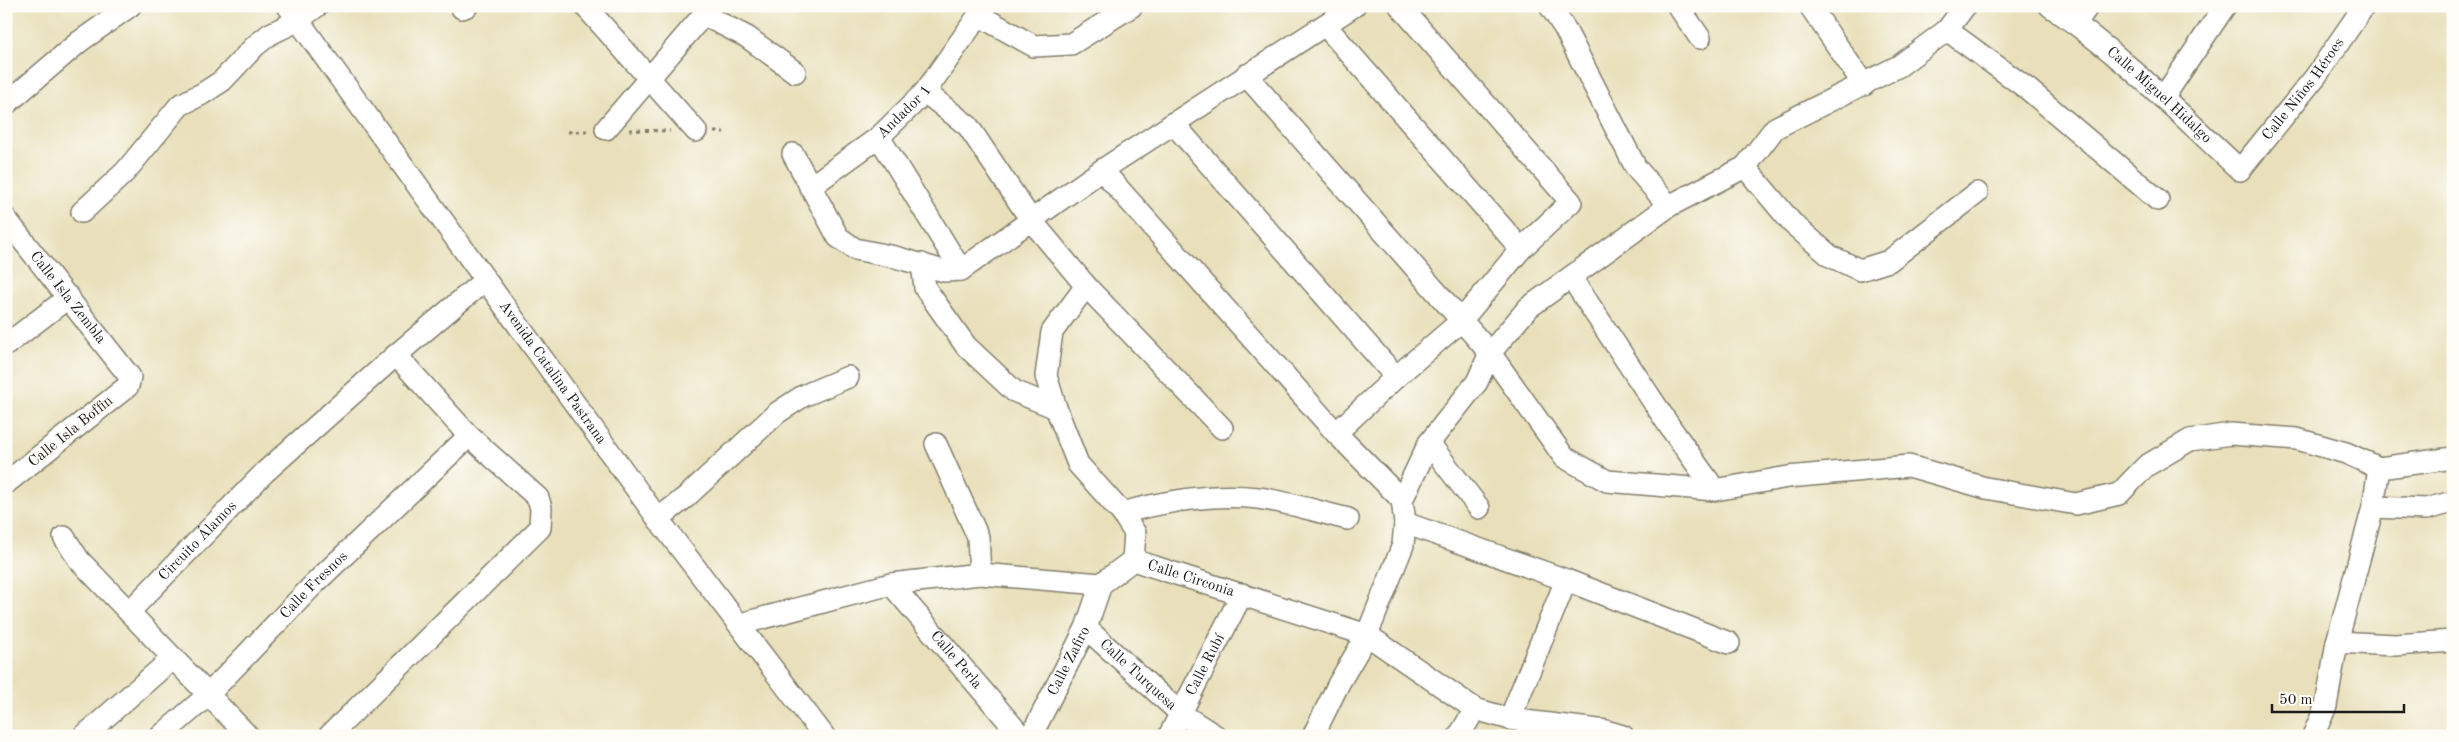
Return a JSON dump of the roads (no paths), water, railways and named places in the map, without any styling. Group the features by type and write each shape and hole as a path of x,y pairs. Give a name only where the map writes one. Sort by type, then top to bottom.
{"street":[{"path":"6,104 79,42 130,6"},
{"path":"82,212 125,172 180,106 222,81 255,46 292,13 317,6"},
{"path":"584,6 696,131"},
{"path":"983,11 1034,46 1071,44 1132,6"},
{"path":"793,154 838,237 849,245 855,249 922,264 944,271 961,270 1102,170 1354,6"},
{"path":"1336,433 1396,377 1460,322 1521,249 1571,202 1400,6"},
{"path":"1550,6 1565,29 1636,168 1669,206"},
{"path":"1678,6 1700,38"},
{"path":"1810,6 1864,85"},
{"path":"1314,736 1339,683 1367,636 1403,545 1405,523 1402,500 1429,443 1477,382 1490,353 1528,308 1669,206 1745,167 1775,128 1815,106 1864,85 1899,66 1947,30 1965,6"},
{"name":"Calle Miguel Hidalgo","path":"2050,6 2082,15 2163,98 2240,170"},
{"path":"2163,98 2225,6"},
{"name":"Calle Niños Héroes","path":"2240,170 2316,76 2364,6"},
{"path":"606,130 648,78 708,11 795,72"},
{"name":"Andador 1","path":"810,187 879,137 925,92 983,11"},
{"name":"Avenida Catalina Pastrana","path":"292,13 658,519 824,736"},
{"path":"1325,25 1521,249"},
{"path":"1947,30 2029,90 2158,200"},
{"path":"1246,76 1460,322 1490,353 1564,457 1607,481 1715,490 1788,477 1909,466 1986,488 2076,504 2119,494 2146,466 2190,440 2231,434 2297,439 2346,453 2379,468 2453,458"},
{"path":"925,92 968,126 1031,220 1086,286 1222,428"},
{"path":"1172,123 1396,377"},
{"path":"879,137 961,270"},
{"path":"1745,167 1792,223 1830,256 1860,270 1889,261 1978,192"},
{"path":"1102,170 1336,433 1402,500"},
{"name":"Calle Isla Zembla","path":"6,220 130,377"},
{"path":"922,264 925,288 966,346 1014,391 1056,408"},
{"path":"1571,277 1670,427 1715,490"},
{"name":"Circuito Álamos","path":"129,612 265,472 396,355 485,280"},
{"path":"1086,286 1052,332 1046,376 1056,408 1078,464 1122,513 1135,533 1133,560"},
{"path":"6,345 69,298"},
{"path":"330,736 540,528 538,498 469,436 396,355"},
{"name":"Calle Isla Boffin","path":"6,483 128,386 130,377"},
{"path":"658,519 686,498 777,413 803,396 848,377"},
{"name":"Calle Fresnos","path":"161,736 207,696 314,584 469,436"},
{"path":"1429,443 1479,508"},
{"path":"936,444 978,537 980,574"},
{"path":"2313,736 2326,706 2337,642 2373,507 2379,468"},
{"path":"1122,513 1156,503 1211,497 1259,498 1348,518"},
{"path":"2373,507 2426,509 2453,502"},
{"path":"1405,523 1566,580 1729,643"},
{"path":"64,537 80,560 207,696 248,736"},
{"name":"Calle Circonia","path":"1101,584 1133,560 1367,636 1475,709 1510,719 1611,734"},
{"path":"740,624 891,584 980,574 1101,584"},
{"path":"1510,719 1566,580"},
{"name":"Calle Perla","path":"891,584 1020,736"},
{"name":"Calle Zafiro","path":"1031,736 1086,628 1101,584"},
{"name":"Calle Rubí","path":"1169,736 1242,594"},
{"name":"Calle Turquesa","path":"1086,628 1180,713 1216,736"},
{"path":"2337,642 2395,645 2453,641"},
{"path":"84,736 172,658"},
{"path":"1459,736 1475,709"}]}
